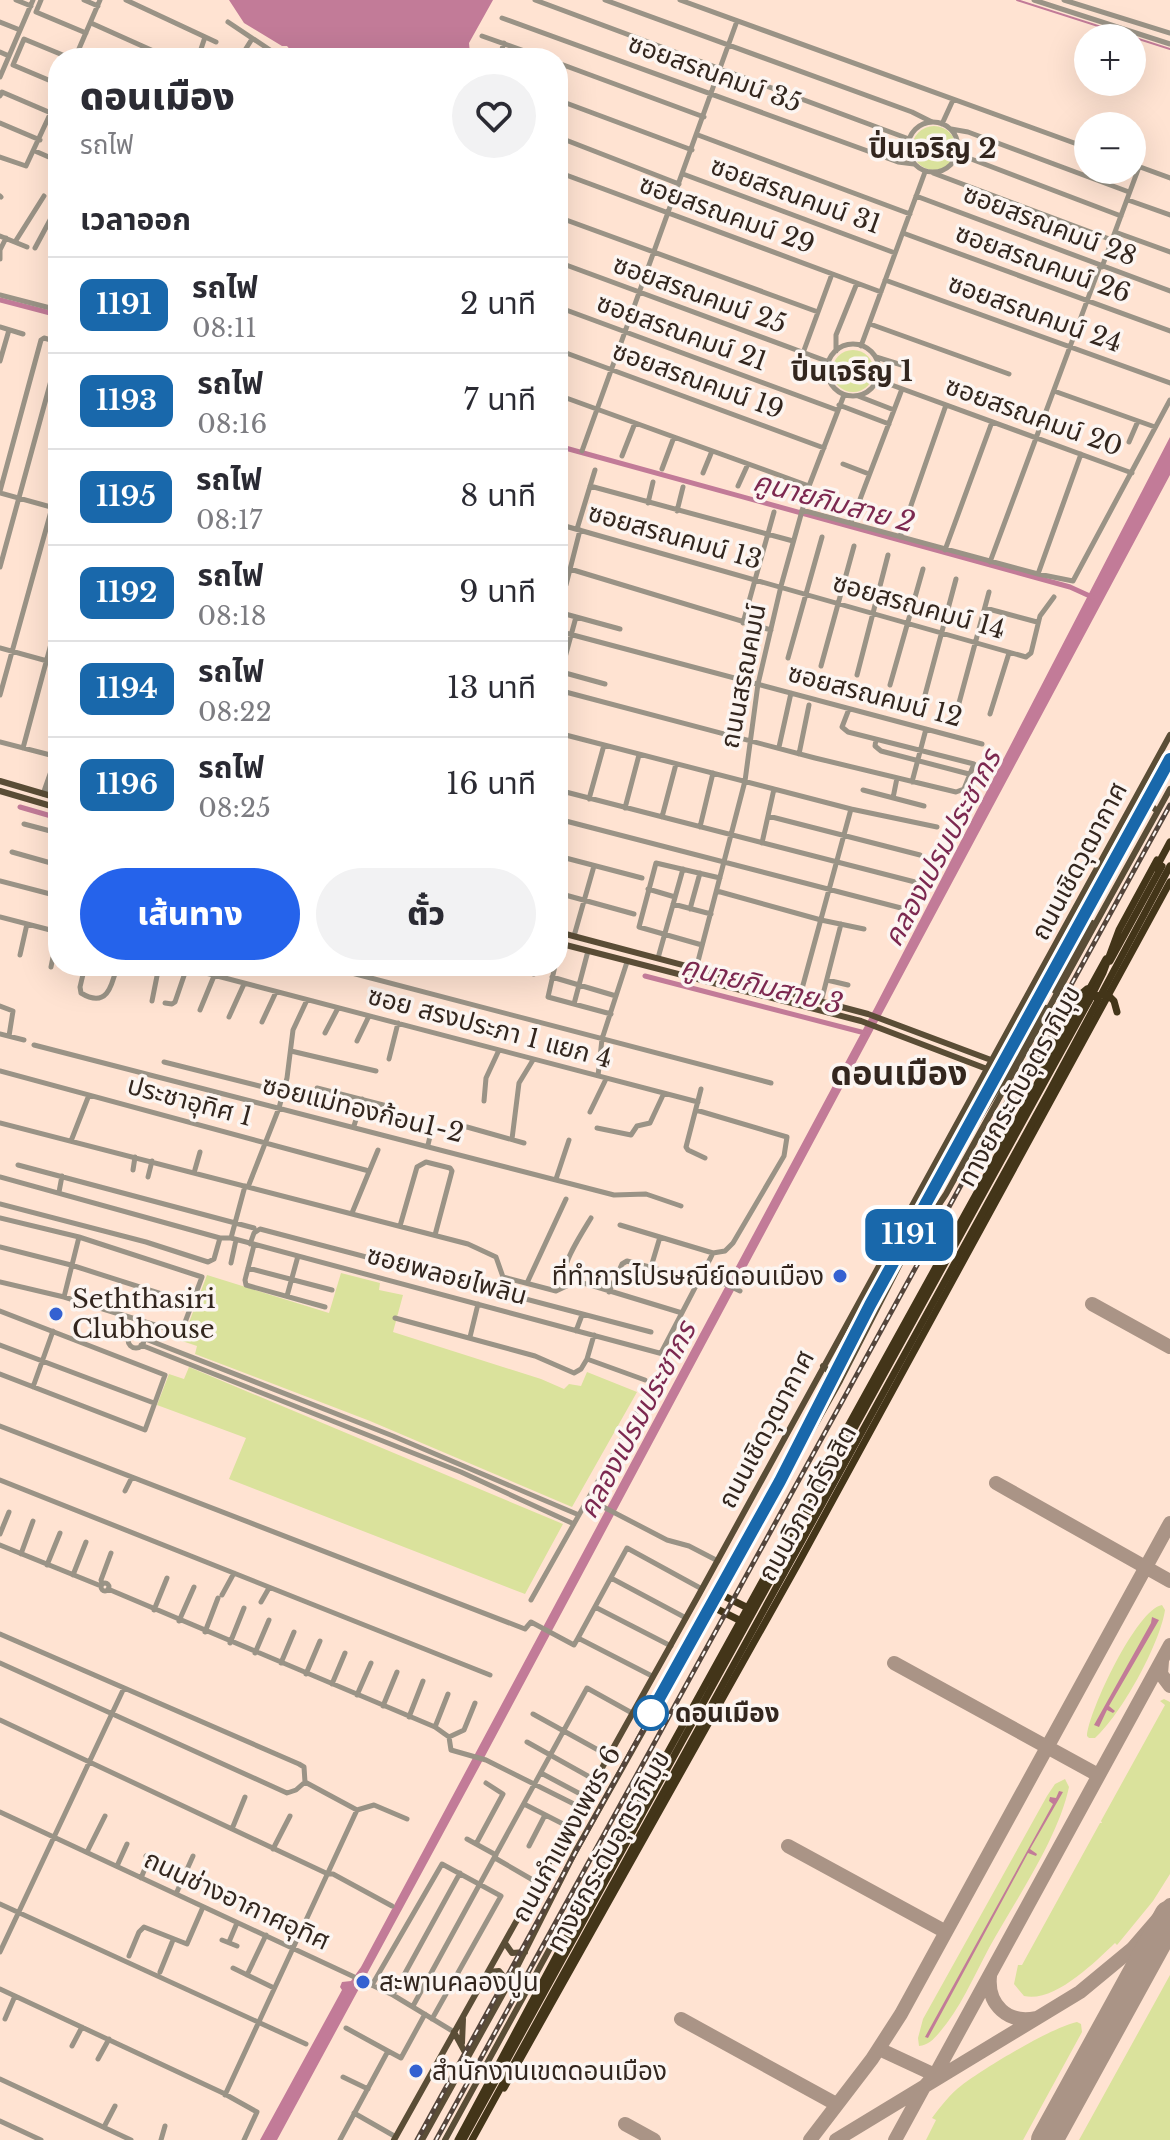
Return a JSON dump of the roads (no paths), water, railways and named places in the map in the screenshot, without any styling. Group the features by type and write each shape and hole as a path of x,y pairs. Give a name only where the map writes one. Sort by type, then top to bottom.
{"highway":[{"path":"1103,973 1119,930 1170,840"},
{"name":"ถนนวิภาวดีรังสิต","path":"460,2140 594,1886 1170,840"},
{"name":"ทางยกระดับอุตราภิมุข","path":"460,2140 1170,851"},
{"name":"ทางยกระดับอุตราภิมุข","path":"474,2140 1170,866"},
{"name":"ถนนวิภาวดีรังสิต","path":"474,2140 799,1562 1170,882"},
{"path":"1000,1150 1013,1119 1070,1012 1091,997 1108,995 1114,1001 1117,1012"},
{"path":"722,1595 748,1608"},
{"path":"715,1608 741,1621"}],"main road":[{"name":"ถนนเชิดวุฒากาศ","path":"395,2138 718,1561 991,1060 1166,749 1170,735"},
{"path":"0,781 46,794"},
{"name":"ถนนกำแพงเพชร 6","path":"1046,1012 1170,787"},
{"name":"ถนนกำแพงเพชร 6","path":"422,2140 509,1983 575,1852 715,1608 840,1381 902,1260 946,1194 1170,787"},
{"path":"0,791 48,805"},
{"path":"1133,803 1147,802 1156,810"},
{"path":"568,934 868,1014 991,1060"},
{"path":"568,945 861,1021 987,1069"},
{"path":"839,1338 857,1347"},
{"path":"823,1366 840,1381"},
{"path":"445,2140 560,1930 582,1896 594,1886"},
{"path":"505,1943 512,1953 525,1952"},
{"path":"488,1972 503,1973 509,1983"},
{"path":"462,2043 463,2017"},
{"path":"454,2032 467,2056"}],"street":[{"path":"0,77 32,3 16,0"},
{"path":"41,0 36,12 86,33"},
{"path":"78,48 99,3 84,0"},
{"path":"126,0 216,42"},
{"path":"535,0 909,139"},
{"path":"605,0 1129,192"},
{"path":"680,0 1074,143"},
{"path":"1034,0 1170,44"},
{"path":"1064,0 1170,33"},
{"name":"ซอยสรณคมน์ 35","path":"502,18 898,162 914,164"},
{"path":"582,451 737,21"},
{"path":"0,22 20,30"},
{"path":"228,22 266,48"},
{"path":"91,23 147,48"},
{"path":"482,36 517,48"},
{"path":"201,48 205,37"},
{"path":"48,80 13,65 24,39 49,48"},
{"path":"246,48 252,39"},
{"path":"502,48 504,43"},
{"path":"0,52 9,56"},
{"path":"568,67 704,117"},
{"path":"0,96 2,92 48,114"},
{"path":"942,124 953,100"},
{"path":"568,104 692,150"},
{"path":"0,157 26,166 48,120"},
{"path":"932,122 918,127 909,139 908,152 914,164 1112,240"},
{"path":"0,123 40,140"},
{"path":"929,172 949,168 958,154 958,141 951,129"},
{"path":"698,135 910,214"},
{"path":"568,141 679,184"},
{"path":"35,151 48,157"},
{"path":"958,154 1121,216"},
{"path":"1146,169 1170,178"},
{"path":"861,346 916,196 929,172"},
{"name":"ซอยสรณคมน์ 31","path":"683,174 895,253"},
{"name":"ซอยสรณคมน์ 29","path":"568,176 881,292"},
{"path":"990,562 1128,200 1131,184"},
{"path":"15,242 44,196"},
{"name":"ซอยสรณคมน์ 28","path":"916,196 1170,291"},
{"path":"1128,200 1170,215"},
{"path":"568,221 818,312"},
{"path":"0,259 3,237 31,248 48,222"},
{"path":"1115,232 1170,252"},
{"name":"ซอยสรณคมน์ 26","path":"903,233 1170,331"},
{"name":"ซอยสรณคมน์ 25","path":"568,266 829,362"},
{"path":"803,353 832,274"},
{"name":"ซอยสรณคมน์ 24","path":"885,280 1170,383"},
{"path":"836,351 836,335 857,283"},
{"path":"0,295 48,307"},
{"name":"ซอยสรณคมน์ 21","path":"568,311 889,424"},
{"path":"870,324 1009,374"},
{"path":"0,327 23,334"},
{"path":"0,361 9,330"},
{"path":"48,339 41,340 0,492 48,506"},
{"path":"894,410 857,396 844,395 828,378 829,362 836,351 848,345 861,346 875,357 905,366"},
{"name":"ซอยสรณคมน์ 19","path":"568,354 824,448"},
{"path":"857,396 873,387 878,380 875,357"},
{"path":"801,368 828,378"},
{"name":"ซอยสรณคมน์ 20","path":"878,380 1132,473"},
{"path":"851,523 902,389"},
{"path":"1054,391 1155,427"},
{"path":"0,567 48,392"},
{"name":"ถนนสรณคมน์","path":"696,969 745,781 758,684 781,586 809,486 844,395"},
{"path":"568,400 809,486"},
{"path":"801,513 851,523 990,562 1073,581 1170,400"},
{"path":"900,537 946,405"},
{"path":"1129,442 1138,421"},
{"path":"945,550 992,422"},
{"path":"622,456 635,423"},
{"path":"662,469 674,437"},
{"path":"703,473 712,451"},
{"path":"1038,574 1081,454"},
{"path":"738,486 748,464"},
{"path":"843,464 869,474"},
{"path":"568,577 595,470"},
{"path":"648,503 653,482"},
{"path":"590,486 793,541"},
{"path":"677,511 683,487"},
{"path":"743,623 774,512"},
{"name":"ซอยสรณคมน์ 13","path":"568,527 781,586"},
{"path":"0,695 48,531"},
{"path":"788,658 822,537"},
{"path":"821,666 854,546"},
{"path":"857,675 888,555"},
{"path":"570,569 771,630"},
{"path":"890,685 923,569"},
{"path":"925,695 956,579"},
{"name":"ซอยสรณคมน์ 14","path":"781,586 1026,657 1030,655 1043,609 1054,597"},
{"path":"959,703 989,592"},
{"path":"985,608 1037,622"},
{"path":"568,615 620,629"},
{"path":"568,647 576,617"},
{"name":"ซอยสรณคมน์ 12","path":"568,634 982,744"},
{"path":"0,648 46,661"},
{"path":"990,714 1009,653"},
{"path":"23,748 48,654"},
{"path":"568,674 605,684"},
{"path":"568,693 912,782 961,792 964,789 974,764 843,729 849,709"},
{"path":"779,747 791,693"},
{"path":"799,754 809,705"},
{"path":"912,782 926,729"},
{"path":"568,736 851,809 937,827"},
{"path":"876,739 877,749 970,775"},
{"path":"0,742 48,753"},
{"path":"589,799 604,745"},
{"path":"625,808 639,754"},
{"path":"662,817 676,764"},
{"path":"700,827 713,773"},
{"path":"893,798 897,778"},
{"path":"46,794 48,785"},
{"path":"762,843 774,789"},
{"path":"863,790 924,806"},
{"path":"568,793 915,882"},
{"path":"800,996 851,809"},
{"path":"768,816 920,855"},
{"path":"568,822 901,908"},
{"path":"24,824 48,830"},
{"path":"12,852 48,862"},
{"path":"568,859 642,878"},
{"path":"702,945 639,927 648,889 656,863 720,878"},
{"path":"574,936 594,866"},
{"path":"658,958 683,869"},
{"path":"690,909 700,873"},
{"path":"0,881 48,893"},
{"path":"648,889 675,897"},
{"path":"717,891 864,929"},
{"path":"568,896 634,914"},
{"path":"673,904 711,914"},
{"path":"0,917 48,929"},
{"path":"20,955 27,924"},
{"path":"821,1002 841,924"},
{"path":"574,1005 588,951"},
{"path":"598,1076 602,1039 627,962"},
{"path":"83,976 81,993 98,998 109,992 114,976"},
{"path":"152,1001 157,976"},
{"path":"165,1003 175,1002 183,976"},
{"path":"200,1010 214,976"},
{"name":"ซอย สรงประภา 1 แยก 4","path":"214,976 698,1102"},
{"path":"363,976 771,1083"},
{"path":"611,1014 548,997 552,977 616,996"},
{"path":"827,980 848,985"},
{"path":"229,1017 244,984"},
{"path":"262,1022 276,992"},
{"path":"231,1263 235,1223 246,1187 279,1108 293,1030 307,1000"},
{"path":"0,1006 13,1011 9,1036"},
{"path":"325,1033 338,1008"},
{"path":"357,1041 369,1016"},
{"path":"389,1059 398,1023"},
{"path":"0,1034 24,1040"},
{"name":"ซอยแม่ทองก้อน1-2","path":"34,1045 620,1196 646,1194 681,1206"},
{"path":"484,1101 486,1078 499,1050"},
{"path":"291,1051 376,1071"},
{"path":"512,1139 519,1083 533,1060"},
{"path":"164,1062 283,1092"},
{"name":"ประชาอุทิศ 1","path":"0,1071 369,1171"},
{"path":"590,1112 606,1079"},
{"path":"317,1088 391,1107"},
{"path":"701,1089 686,1148 705,1158"},
{"path":"597,1128 631,1135 637,1126 651,1122 664,1093"},
{"path":"71,1141 89,1095"},
{"path":"354,1126 362,1099"},
{"path":"620,1225 713,1253 725,1251 733,1243 784,1156 787,1137 696,1110"},
{"path":"0,1123 468,1244 496,1257 503,1277 497,1292"},
{"path":"467,1127 524,1143"},
{"path":"428,1145 431,1132"},
{"path":"556,1179 569,1140"},
{"path":"352,1213 378,1150"},
{"path":"194,1173 200,1152"},
{"path":"133,1170 135,1157"},
{"path":"148,1177 152,1161"},
{"path":"400,1226 417,1167 426,1162 450,1168 452,1171 435,1235"},
{"path":"18,1165 254,1228"},
{"path":"59,1192 62,1176"},
{"name":"ซอยพลอยไพลิน","path":"0,1177 220,1238 234,1239 662,1353 682,1313"},
{"path":"527,1283 566,1199"},
{"path":"0,1204 146,1242 208,1262 214,1259 220,1238"},
{"path":"0,1218 79,1237 202,1277 181,1333 64,1297 0,1282"},
{"path":"591,1218 570,1255 565,1271 567,1276 575,1282 682,1313 713,1253"},
{"path":"325,1307 246,1285 254,1233 260,1229 651,1332"},
{"path":"64,1297 79,1237"},
{"path":"651,1267 660,1237"},
{"path":"0,1247 71,1265 193,1304"},
{"path":"287,1296 298,1256"},
{"path":"609,1292 625,1261 725,1284 738,1290"},
{"path":"248,1268 332,1290"},
{"path":"503,1277 561,1291 575,1282"},
{"path":"470,1337 478,1304"},
{"path":"0,1311 165,1375 145,1430 0,1374"},
{"path":"576,1331 582,1315"},
{"path":"395,1318 535,1356 574,1373 581,1369 587,1359 594,1335"},
{"path":"138,1333 143,1321"},
{"path":"33,1387 53,1331"},
{"path":"138,1333 143,1338 262,1384 574,1524"},
{"path":"138,1333 128,1338 130,1345 179,1360 478,1472 579,1515"},
{"path":"129,1361 143,1338"},
{"path":"0,1345 154,1403"},
{"path":"179,1360 182,1353"},
{"path":"587,1359 645,1380"},
{"path":"259,1392 262,1384"},
{"path":"531,1600 646,1396"},
{"path":"0,1426 525,1629 531,1622 574,1645 628,1548 702,1589"},
{"path":"107,1467 111,1457"},
{"path":"475,1479 478,1472"},
{"path":"125,1491 132,1477"},
{"path":"0,1480 490,1675"},
{"path":"588,1499 667,1540 689,1546 718,1561"},
{"path":"0,1534 9,1512"},
{"path":"21,1554 33,1521"},
{"path":"47,1565 60,1533"},
{"path":"73,1575 86,1542"},
{"path":"0,1545 102,1585"},
{"path":"111,1553 101,1580 104,1591 108,1589 435,1727 449,1737 451,1750 486,1760 580,1807"},
{"path":"205,1632 220,1596 234,1573"},
{"path":"154,1610 167,1578"},
{"path":"611,1578 686,1618"},
{"path":"179,1621 194,1587"},
{"path":"261,1602 269,1588"},
{"path":"595,1607 671,1646"},
{"path":"230,1643 244,1608"},
{"path":"255,1653 269,1620"},
{"path":"281,1663 294,1632"},
{"path":"0,1634 299,1764 304,1767 305,1782"},
{"path":"578,1638 652,1676"},
{"path":"306,1674 320,1641"},
{"path":"332,1684 345,1653"},
{"path":"0,1663 287,1793 305,1782"},
{"path":"357,1695 371,1663"},
{"path":"383,1706 397,1672"},
{"path":"409,1717 423,1681"},
{"path":"0,1952 124,1688"},
{"path":"413,2006 587,1688 632,1713"},
{"path":"435,1727 448,1694"},
{"path":"449,1737 464,1730 475,1703"},
{"path":"533,1714 609,1756"},
{"path":"0,1720 273,1849 333,1874 392,1906"},
{"path":"527,1742 595,1780"},
{"path":"541,1773 586,1797"},
{"path":"305,1782 357,1810 374,1805 407,1819"},
{"path":"476,1844 503,1794 486,1783"},
{"path":"232,1829 245,1797"},
{"path":"523,1804 569,1827"},
{"path":"225,2095 357,1810"},
{"name":"ถนนช่างอากาศอุทิศ","path":"0,1812 393,1995 454,2032"},
{"path":"529,1846 545,1815"},
{"path":"87,1852 105,1816"},
{"path":"273,1849 290,1816"},
{"path":"467,1839 538,1883"},
{"path":"117,1866 127,1844"},
{"path":"141,1878 149,1859 146,1856"},
{"path":"176,1894 193,1856"},
{"path":"372,1985 440,1866 445,1865 480,1884 501,1896 432,2019"},
{"path":"393,1995 460,1873"},
{"path":"0,1904 306,2044"},
{"path":"129,1956 141,1928 187,1944 203,1907"},
{"path":"237,1923 226,1941 237,1946"},
{"path":"247,1975 266,1935"},
{"path":"160,1972 173,1940"},
{"path":"233,1968 274,1988"},
{"path":"0,1989 257,2112 244,2140"},
{"path":"5,2019 15,1996"},
{"path":"346,2028 401,2058 425,2014"},
{"path":"72,2046 82,2027"},
{"path":"98,2059 109,2039"},
{"path":"340,2140 388,2051"},
{"path":"343,2077 368,2089"},
{"path":"0,2079 130,2140"},
{"path":"104,2127 115,2106"},
{"path":"354,2113 395,2138"},
{"path":"0,2121 41,2140"},
{"path":"161,2140 165,2126"}],"waterway":[{"path":"1017,0 1170,49"},
{"name":"คูนายกิมสาย 2","path":"0,300 48,312"},
{"name":"คูนายกิมสาย 2","path":"568,449 1070,587 1092,597"},
{"name":"คูนายกิมสาย 3","path":"20,807 48,815"},
{"name":"คูนายกิมสาย 3","path":"645,976 865,1033"}],"railway":[{"path":"417,2140 780,1481 870,1305 1170,759"},
{"path":"436,2140 1170,805"}],"train":[{"name":"1191","path":"651,1713 780,1481 870,1305 1170,759"}],"place":[{"name":"ที่ทำการไปรษณีย์ดอนเมือง","path":"840,1276"},
{"name":"Seththasiri Clubhouse","path":"56,1314"},
{"name":"ดอนเมือง","path":"651,1713"},
{"name":"สะพานคลองปูน","path":"363,1982"},
{"name":"สำนักงานเขตดอนเมือง","path":"416,2071"}],"district":[{"name":"ปิ่นเจริญ 2","path":"933,148"},
{"name":"ปิ่นเจริญ 1","path":"852,371"},
{"name":"ดอนเมือง","path":"899,1073"}],"water label":[{"name":"คลองเปรมประชากร","path":"942,848"},
{"name":"คลองเปรมประชากร","path":"637,1420"}]}
